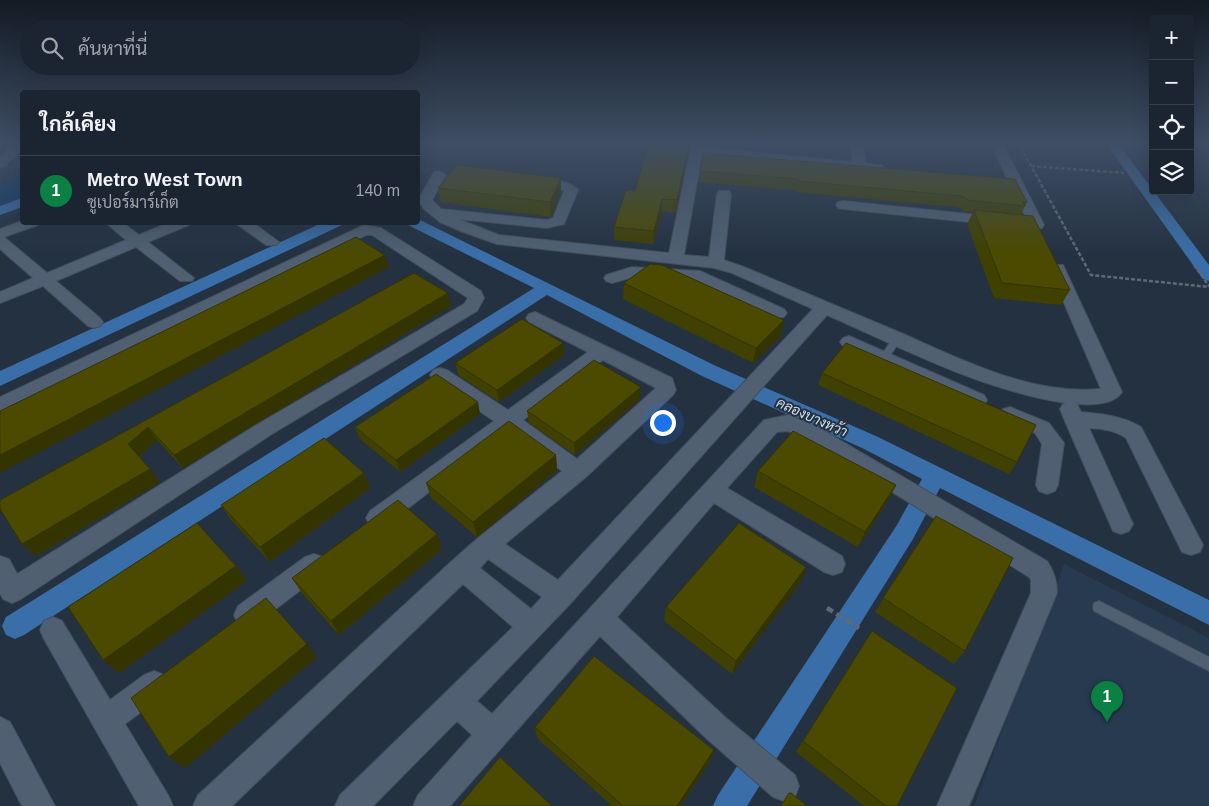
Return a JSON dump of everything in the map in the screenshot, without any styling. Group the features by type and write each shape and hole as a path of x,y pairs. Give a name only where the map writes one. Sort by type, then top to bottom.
{"street":[{"path":"436,180 425,200 427,206 464,227 497,239 676,258 696,267 778,313"},
{"path":"436,212 546,224 559,221 570,190 569,188 524,180"},
{"path":"676,258 691,180"},
{"path":"612,278 632,272 696,267 716,263 738,270 986,377 1018,388 1065,396 1105,396 1112,392 1044,240 1009,180"},
{"path":"716,263 724,194"},
{"path":"843,205 1044,240"},
{"path":"0,234 24,225"},
{"path":"116,225 186,278"},
{"path":"0,298 176,225"},
{"path":"246,225 271,242"},
{"path":"0,406 364,230 376,231 475,295 476,298 471,307 265,429 12,591 0,567"},
{"path":"0,241 94,322"},
{"path":"351,806 532,627 824,307"},
{"path":"209,806 487,545 578,471 666,390 665,383 536,318"},
{"path":"849,342 1042,428 1054,442 1046,485"},
{"path":"359,532 601,352"},
{"path":"440,375 508,420 578,471"},
{"path":"1065,396 1121,524"},
{"path":"1074,419 1113,422 1125,426 1134,433 1192,545"},
{"path":"429,806 467,761 599,618 711,490 771,425 788,423 807,430 1038,569 1046,584 1044,593 953,806"},
{"path":"711,490 833,564"},
{"path":"487,545 561,596"},
{"path":"232,626 335,550"},
{"path":"462,568 532,627"},
{"path":"599,618 716,728 775,779"},
{"path":"53,630 157,806"},
{"path":"106,720 169,674"},
{"path":"458,702 493,735"},
{"path":"0,732 7,764 39,806"}],"lane":[{"path":"884,358 897,338"},
{"path":"1099,607 1209,664"}],"path":[{"path":"1038,180 1091,275 1209,287"},
{"path":"1194,265 1209,287"},
{"path":"827,608 859,628"}],"shaded area":[{"path":"0,180 7,180 0,185"},
{"path":"7,180 20,180 20,209 0,216 0,185"},
{"path":"1064,564 1209,638 1209,806 974,806"}],"building":[{"path":"445,180 560,180 550,202 438,188"},
{"path":"638,180 681,180 677,200 662,199 654,231 614,227 626,190 635,191"},
{"path":"1015,180 1027,202 1023,202 1025,206 968,200 961,196 798,181"},
{"path":"974,210 1033,216 1070,290 1002,283"},
{"path":"356,237 385,255 0,455 0,411"},
{"path":"650,264 662,265 784,320 756,348 624,283"},
{"path":"414,273 448,293 174,455 148,427 128,444 150,469 22,544 0,509 0,500"},
{"path":"522,319 563,343 497,390 455,363"},
{"path":"846,343 1036,425 1017,462 822,373"},
{"path":"594,360 641,387 574,443 527,411"},
{"path":"436,374 478,402 396,460 355,427"},
{"path":"509,421 556,455 473,522 426,483"},
{"path":"793,431 896,485 865,532 758,471"},
{"path":"324,438 364,473 260,547 221,505"},
{"path":"398,500 437,534 331,621 292,578"},
{"path":"936,516 1013,558 965,651 883,598"},
{"path":"197,523 236,566 103,660 68,607"},
{"path":"739,523 806,567 736,661 666,607"},
{"path":"266,598 307,644 169,757 131,698"},
{"path":"872,631 957,688 897,806 886,806 803,741"},
{"path":"594,656 714,750 677,806 623,806 535,727"},
{"path":"500,757 552,806 459,806"},
{"path":"789,793 791,793 807,806 781,806"}],"waterway":[{"path":"1139,180 1209,276"},
{"path":"0,211 20,203"},
{"path":"0,379 331,225"},
{"name":"คลองบางหว้า","path":"419,225 709,371 869,442 935,475"},
{"path":"15,626 546,288"},
{"path":"729,806 905,532 935,475"},
{"name":"คลองบางหว้า","path":"935,475 1209,613"}],"place":[{"name":"Metro West Town","path":"1107,722"}]}
